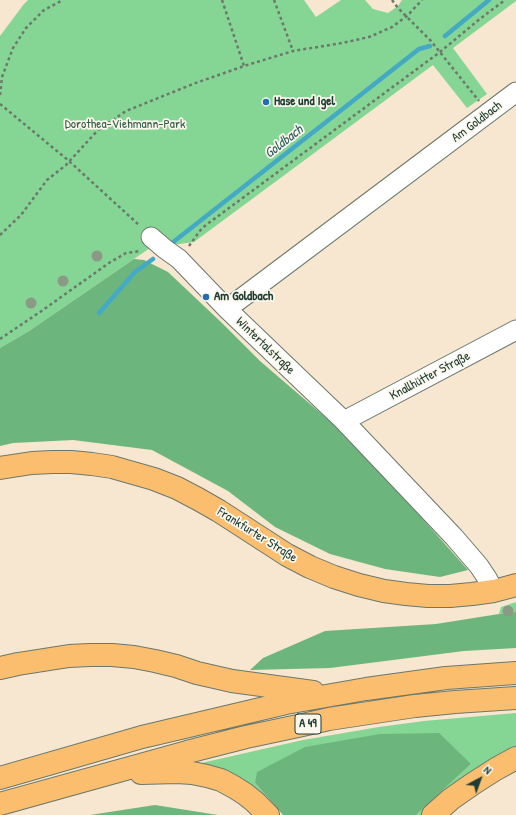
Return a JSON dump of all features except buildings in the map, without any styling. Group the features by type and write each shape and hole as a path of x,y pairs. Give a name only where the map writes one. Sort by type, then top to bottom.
{"main road":[{"name":"Frankfurter Straße","path":"0,468 32,463 52,462 92,464 112,467 154,479 177,488 198,499 287,555 310,567 340,579 384,591 428,596 465,595 494,591 516,585"},
{"path":"0,668 69,656 112,655 155,661 232,681 332,695"},
{"name":"A 49","path":"0,778 142,737 286,703 366,689 446,678 516,673"},
{"name":"A 49","path":"0,804 104,774 239,738 329,719 415,706 516,698"},
{"path":"433,815 451,799 474,783 516,758"},
{"path":"104,774 177,772 207,776 221,780 245,794 256,802 268,815"}],"street":[{"name":"Am Goldbach","path":"227,309 516,92"},
{"name":"Wintertalstraße","path":"151,237 172,254 344,422 454,537 479,566 494,591"},
{"name":"Knallhütter Straße","path":"344,422 516,330"}],"path":[{"path":"0,95 2,77 13,48 26,28 44,10 63,0"},
{"path":"222,0 244,66"},
{"path":"274,0 293,51"},
{"path":"392,0 398,8 432,41 488,114"},
{"path":"0,235 21,214 48,180 69,161 98,130 126,111 192,84 244,66 293,51 342,43 369,36 392,27 407,16 422,0"},
{"path":"0,339 108,263 126,253 140,251 172,254 202,228 440,52 505,0"},
{"path":"0,104 69,161 151,237"}],"green space":[{"name":"Dorothea-Viehmann-Park","path":"28,0 304,0 316,17 341,0 365,0 373,9 388,13 398,6 402,0 516,1 453,48 487,94 467,108 433,65 194,242 150,248 29,331 0,348 0,36"},
{"path":"134,259 144,260 168,272 260,361 331,422 404,498 468,570 440,577 385,569 330,554 275,527 228,491 152,450 73,440 13,443 0,446 0,348 29,331"},
{"path":"516,602 516,612 499,614 501,607"},
{"path":"516,612 516,648 464,651 330,668 250,670 263,658 325,631 436,624"},
{"path":"516,713 516,749 424,815 416,815 471,764 255,783 267,797 253,787 197,764 303,740 379,727 424,721"},
{"path":"439,733 471,764 416,815 283,815 255,783 257,772 305,747 380,734"},
{"path":"155,805 218,815 90,815"}],"waterway":[{"name":"Goldbach","path":"445,36 489,0"},
{"name":"Goldbach","path":"172,243 419,49 430,46"},
{"path":"99,313 135,272 153,259"}],"place":[{"name":"Hase und Igel","path":"266,102"},
{"name":"Am Goldbach","path":"206,297"}]}
